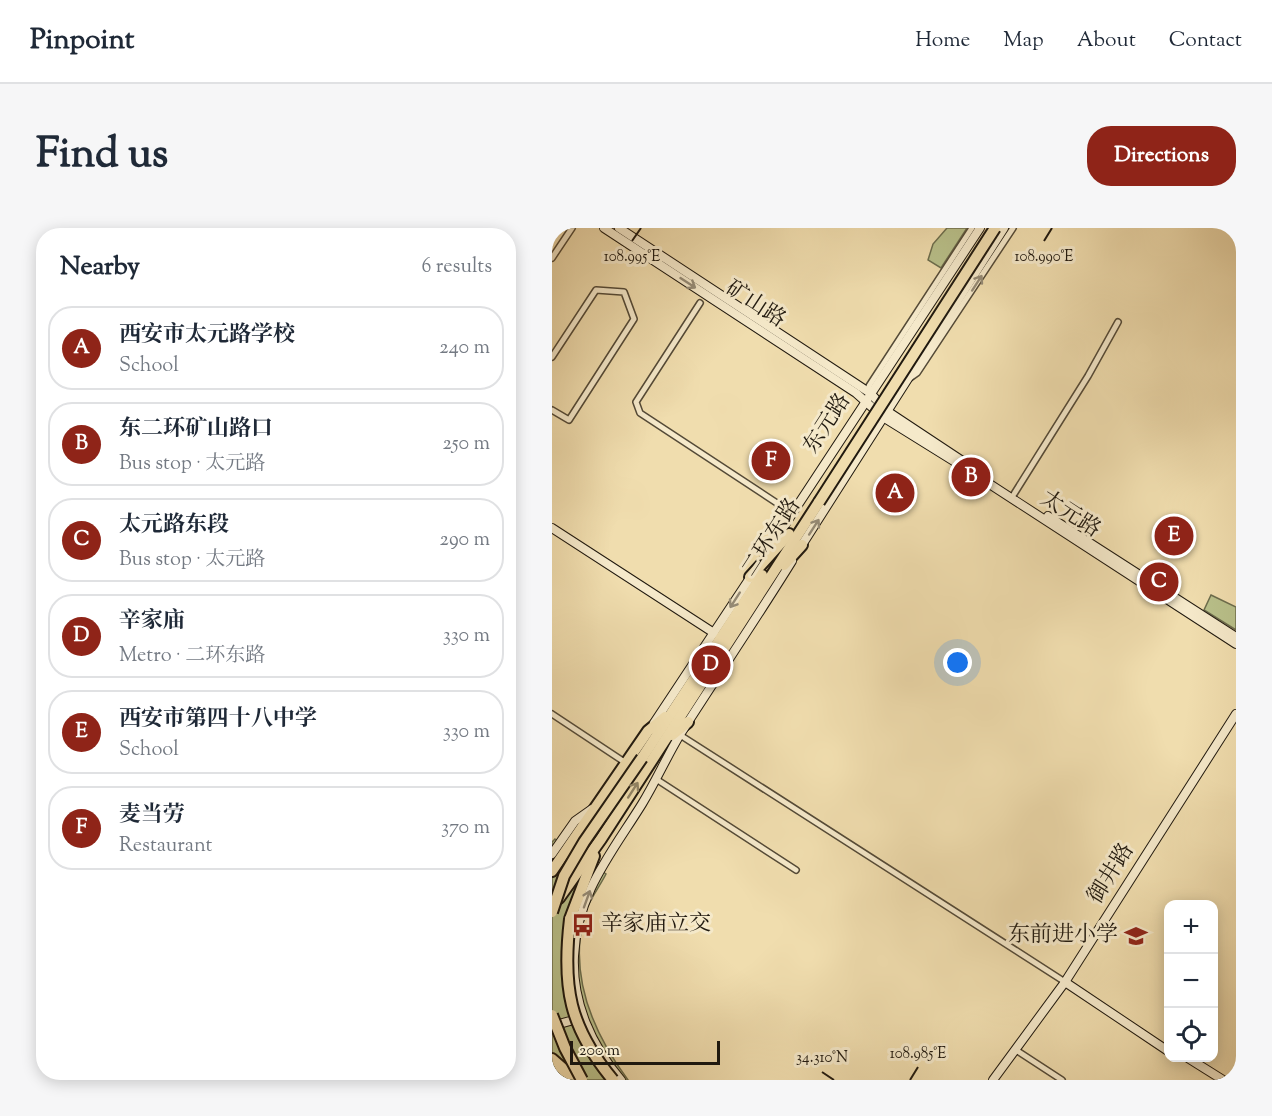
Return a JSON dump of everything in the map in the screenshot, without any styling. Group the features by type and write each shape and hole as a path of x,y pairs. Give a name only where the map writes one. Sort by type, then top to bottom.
{"highway":[{"name":"二环东路","path":"601,839 763,588 816,499 987,228"},
{"name":"二环东路","path":"816,499 995,228"},
{"path":"552,910 564,876 579,850 789,534 816,499"},
{"path":"750,577 789,534"},
{"path":"763,588 802,545"},
{"path":"552,869 557,855 596,807 648,731 674,710"},
{"path":"663,743 688,722"},
{"path":"552,910 601,839"},
{"path":"601,839 570,919 567,942 568,979 571,1007 584,1040 613,1080"},
{"path":"552,1016 565,1048 582,1080"},
{"path":"552,1059 576,1080"},
{"path":"552,1072 565,1080"}],"main road":[{"name":"矿山路","path":"604,228 868,396"},
{"name":"矿山路","path":"620,228 868,396 885,414"},
{"name":"东元路","path":"648,731 980,228"},
{"name":"东元路","path":"621,1080 599,1050 583,1018 575,990 574,956 578,928 597,872 656,779 688,722 1004,228"},
{"name":"太元路","path":"885,414 1236,637"},
{"name":"太元路","path":"885,414 1236,644"},
{"path":"552,528 714,633"},
{"name":"御井路","path":"993,1080 1066,981 1236,714"},
{"path":"1066,981 1164,1042"},
{"path":"1066,981 1164,1048"},
{"path":"552,1026 583,1018"},
{"path":"1185,1062 1213,1080"},
{"path":"1194,1062 1223,1080"}],"street":[{"path":"552,258 572,228"},
{"path":"868,396 869,386 972,228"},
{"path":"906,380 917,373 1013,228"},
{"path":"552,357 596,290 624,292 634,319 569,420 552,411"},
{"path":"700,303 636,402 640,413 792,513"},
{"path":"1014,494 1088,376 1118,322"},
{"path":"552,714 626,763"},
{"path":"680,735 1066,981"},
{"path":"656,779 796,870"},
{"path":"1016,1050 1062,1080"}],"green space":[{"path":"947,228 967,228 941,268 928,260 933,244"},
{"path":"1211,595 1236,607 1236,630 1204,610"},
{"path":"555,839 606,874 583,920 580,963 583,984 595,1024 628,1080 552,1080 552,842"}],"place":[{"name":"麦当劳","path":"771,461"},
{"name":"东二环矿山路口","path":"971,477"},
{"name":"西安市太元路学校","path":"895,493"},
{"name":"西安市第四十八中学","path":"1174,536"},
{"name":"太元路东段","path":"1159,582"},
{"name":"辛家庙","path":"711,665"},
{"name":"辛家庙立交","path":"583,925"},
{"name":"东前进小学","path":"1136,936"}]}
